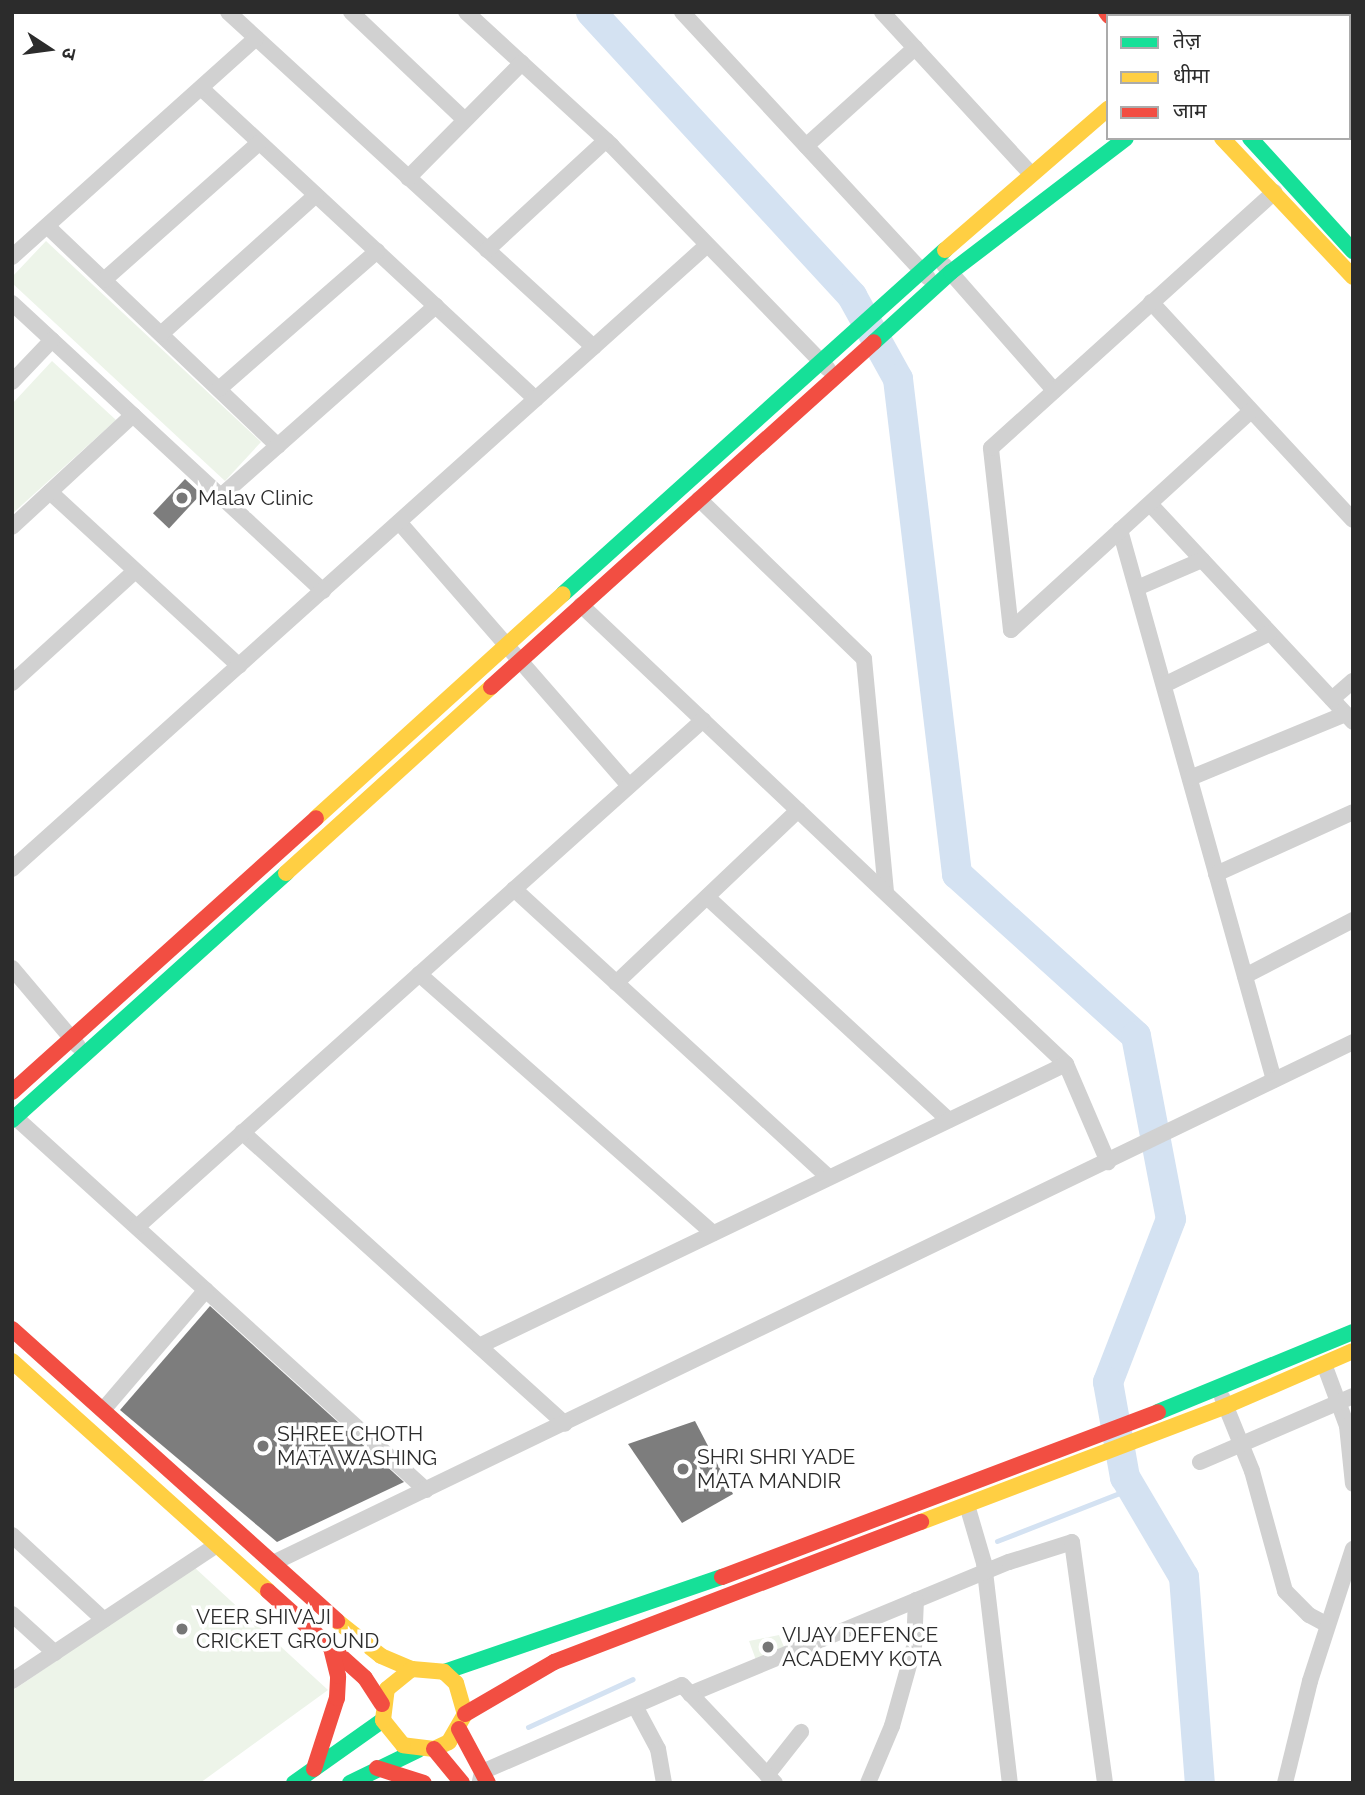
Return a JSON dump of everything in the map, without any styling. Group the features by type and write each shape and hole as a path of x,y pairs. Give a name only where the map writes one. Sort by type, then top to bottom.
{"street":[{"path":"228,12 594,348"},
{"path":"351,12 465,120"},
{"path":"466,12 606,141 706,246 839,373"},
{"path":"682,12 806,146 916,276 931,290"},
{"path":"882,12 1030,173"},
{"path":"12,257 256,38"},
{"path":"806,146 915,48"},
{"path":"408,178 522,63"},
{"path":"201,88 537,398"},
{"path":"12,1092 1030,173 1106,111"},
{"path":"426,1490 14,1118 951,272 1123,140"},
{"path":"1224,140 1353,277"},
{"path":"1252,140 1353,251"},
{"path":"487,250 606,141"},
{"path":"104,280 260,143"},
{"path":"1251,411 1011,630 991,448 1274,192"},
{"path":"161,334 316,195"},
{"path":"47,226 278,446"},
{"path":"12,869 706,246"},
{"path":"219,389 377,251"},
{"path":"937,257 1054,390"},
{"path":"1151,302 1353,520"},
{"path":"12,303 323,591"},
{"path":"221,496 436,306"},
{"path":"12,382 52,340"},
{"path":"12,527 133,415"},
{"path":"50,492 239,666"},
{"path":"699,499 864,659 886,893"},
{"path":"1150,503 1349,718 1190,778"},
{"path":"399,522 629,786"},
{"path":"1121,530 1274,1080"},
{"path":"1137,588 1202,560"},
{"path":"12,683 135,571"},
{"path":"581,605 1066,1064 1113,1159"},
{"path":"1164,685 1270,633"},
{"path":"1332,699 1353,681"},
{"path":"137,1227 703,720"},
{"path":"616,983 798,810"},
{"path":"1216,874 1353,812"},
{"path":"514,889 829,1178"},
{"path":"706,897 949,1120"},
{"path":"1245,976 1353,920"},
{"path":"12,968 84,1053"},
{"path":"419,974 713,1233"},
{"path":"273,1563 1353,1042"},
{"path":"479,1346 1066,1064"},
{"path":"242,1132 565,1424"},
{"path":"103,1410 206,1290"},
{"path":"12,1329 381,1656 412,1669 444,1672 820,1543 1218,1388 1353,1332"},
{"path":"350,1783 377,1768 426,1750 462,1722 554,1662 1226,1406 1353,1351"},
{"path":"12,1362 365,1678 403,1745 426,1750 462,1783"},
{"path":"1324,1364 1345,1399 1353,1484"},
{"path":"1218,1388 1241,1444 1285,1591 1309,1615 1328,1625"},
{"path":"1200,1462 1345,1399"},
{"path":"967,1505 984,1572 1010,1783"},
{"path":"12,1535 104,1620"},
{"path":"690,1694 984,1572 1072,1542 1105,1783"},
{"path":"12,1681 217,1545"},
{"path":"1285,1783 1328,1625 1353,1549"},
{"path":"868,1783 892,1726 914,1647 916,1600"},
{"path":"12,1614 55,1653"},
{"path":"314,1769 337,1698 338,1676 331,1647"},
{"path":"294,1783 383,1712 398,1676 412,1669"},
{"path":"444,1672 456,1683 462,1722 483,1779 682,1685 771,1779 802,1732"},
{"path":"635,1706 658,1749 664,1783"},
{"path":"377,1768 424,1783"}],"shaded area":[{"path":"46,241 261,442 225,481 12,283 12,277"},
{"path":"52,361 116,420 12,514 12,404"},
{"name":"VEER SHIVAJI CRICKET GROUND","path":"194,1567 328,1690 200,1783 12,1783 12,1691"},
{"name":"VIJAY DEFENCE ACADEMY KOTA","path":"779,1635 787,1654 756,1660 749,1641"}],"building":[{"path":"185,479 201,494 169,528 153,513"},
{"name":"SHREE CHOTH MATA WASHING","path":"210,1306 404,1482 277,1542 120,1410"},
{"name":"SHRI SHRI YADE MATA MANDIR","path":"695,1421 733,1494 682,1523 628,1444"}],"waterway":[{"path":"591,12 852,296 898,379 957,874 1136,1036 1171,1219 1108,1382 1125,1477 1184,1577 1200,1783"},
{"path":"997,1541 1132,1488"},
{"path":"528,1727 633,1679"}],"traffic: fast":[{"path":"874,342 951,272 1123,140"},
{"path":"1252,140 1353,251"},
{"path":"563,594 945,250"},
{"path":"12,1120 286,873"},
{"path":"1158,1412 1353,1332"},
{"path":"444,1672 722,1577"},
{"path":"294,1783 383,1720"},
{"path":"350,1783 418,1750"}],"traffic: slow":[{"path":"945,250 1106,111"},
{"path":"1224,140 1353,277"},
{"path":"316,818 563,594"},
{"path":"286,873 491,687"},
{"path":"921,1522 1226,1406 1353,1351"},
{"path":"12,1361 268,1591"},
{"path":"337,1621 381,1656 412,1669 444,1672 456,1683 465,1714 449,1742 434,1749 403,1745 383,1720 387,1689 412,1669"}],"traffic: jam":[{"path":"491,687 874,342"},
{"path":"12,1092 316,818"},
{"path":"12,1329 337,1621"},
{"path":"722,1577 1158,1412"},
{"path":"465,1714 554,1662 921,1522"},
{"path":"268,1591 365,1678 382,1704"},
{"path":"314,1769 337,1698 338,1676 331,1647"},
{"path":"459,1729 488,1783"},
{"path":"434,1749 462,1783"},
{"path":"377,1768 424,1783"}],"place":[{"name":"Malav Clinic","path":"182,498"},
{"name":"SHREE CHOTH MATA WASHING","path":"263,1446"},
{"name":"SHRI SHRI YADE MATA MANDIR","path":"683,1469"},
{"name":"VEER SHIVAJI CRICKET GROUND","path":"182,1629"},
{"name":"VIJAY DEFENCE ACADEMY KOTA","path":"768,1647"}]}
